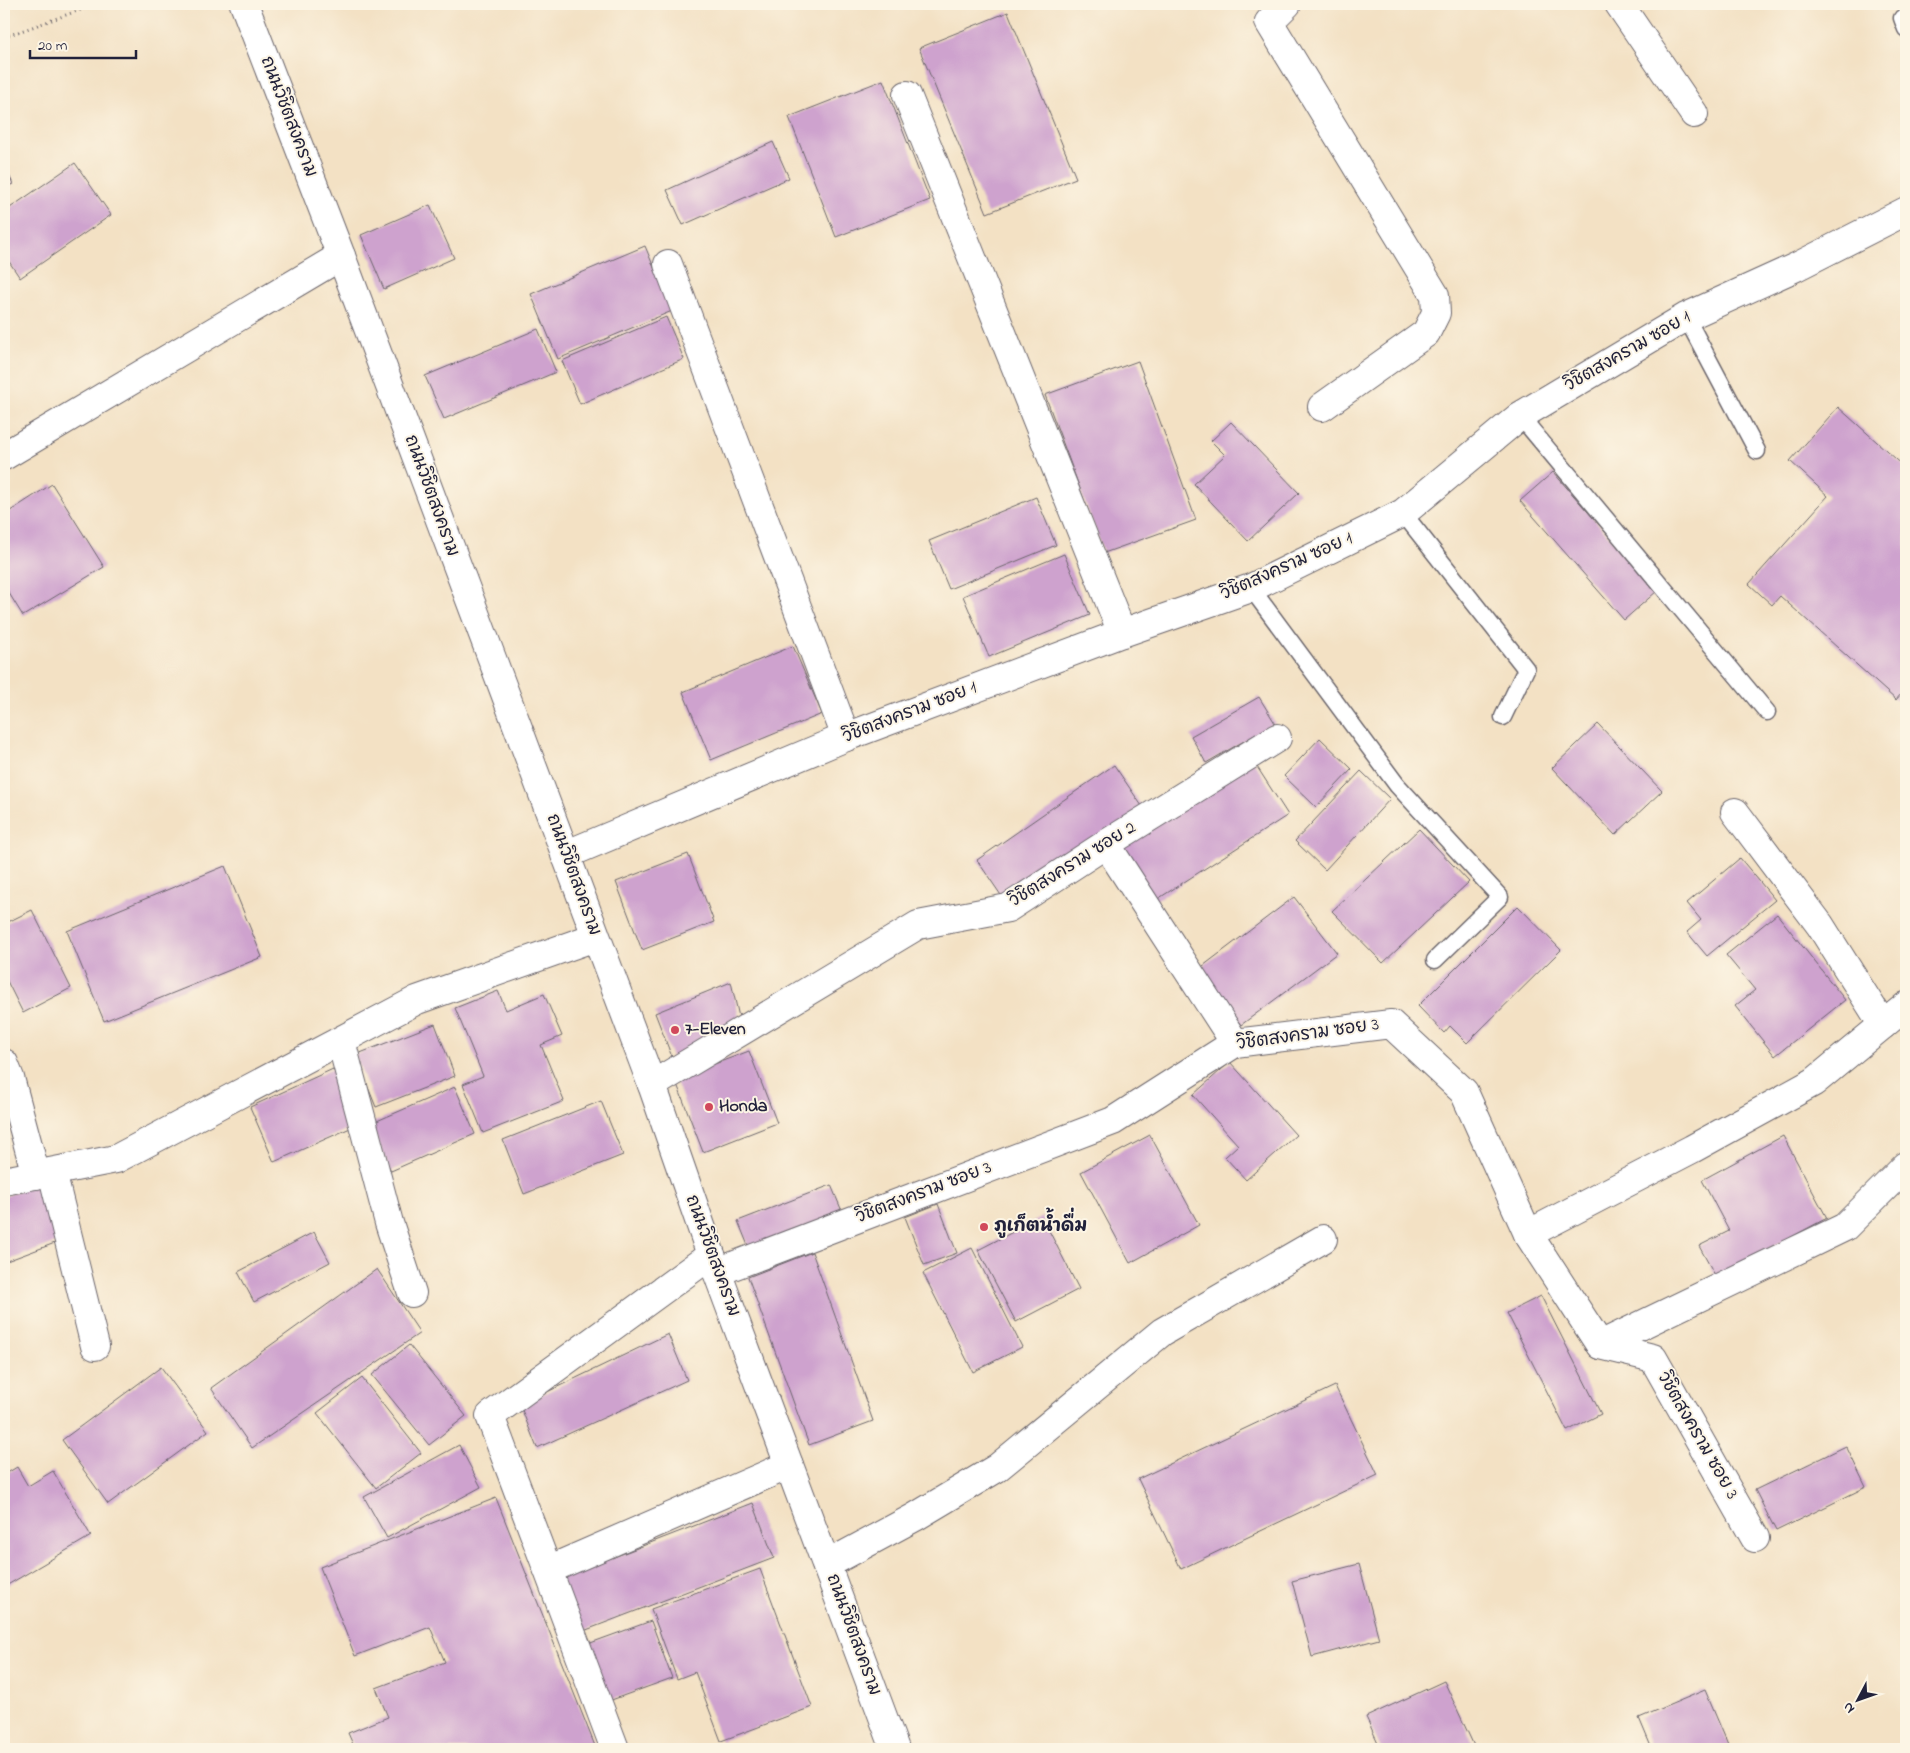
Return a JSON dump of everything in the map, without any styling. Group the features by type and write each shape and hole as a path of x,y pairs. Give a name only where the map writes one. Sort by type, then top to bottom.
{"street":[{"name":"ถนนวิชิตสงคราม","path":"244,4 341,256 652,1085 714,1264 895,1749"},
{"path":"1287,4 1269,22 1435,294 1436,313 1426,333 1322,407"},
{"path":"1619,4 1694,114"},
{"path":"907,95 1122,632"},
{"name":"วิชิตสงคราม ซอย 1","path":"565,855 846,737 1122,632 1252,588 1403,514 1520,416 1686,317 1796,267 1906,211"},
{"path":"4,456 341,256"},
{"path":"668,264 846,737"},
{"name":"วิชิตสงคราม ซอย 2","path":"652,1085 918,926 1008,908 1106,844 1277,738"},
{"path":"1735,812 1820,925 1883,1025"},
{"path":"1106,844 1235,1043"},
{"path":"4,1180 116,1159 417,1000 595,937"},
{"path":"1528,1234 1692,1149 1814,1082 1906,1006"},
{"name":"วิชิตสงคราม ซอย 3","path":"548,1570 490,1416 714,1264 1113,1121 1235,1043 1390,1024 1464,1092 1528,1234 1600,1345 1653,1358 1755,1538"},
{"path":"341,1041 389,1223 412,1293"},
{"path":"4,1064 44,1174 95,1346"},
{"path":"1600,1345 1845,1227 1906,1166"},
{"path":"826,1565 915,1517 997,1468 1162,1332 1323,1239"},
{"path":"615,1749 548,1570 789,1465"}],"lane":[{"path":"1686,317 1757,451"},
{"path":"1520,416 1767,712"},
{"path":"1403,514 1526,669 1503,718"},
{"path":"1252,588 1397,785 1500,897 1435,960"}],"path":[{"path":"4,37 97,4"}],"building":[{"path":"1008,12 1076,178 987,213 919,48"},
{"path":"883,80 930,200 836,237 789,117"},
{"path":"773,142 789,178 683,225 667,190"},
{"path":"75,163 111,215 20,278 4,254 4,212"},
{"path":"4,164 13,184 4,188"},
{"path":"430,205 454,258 384,289 361,235"},
{"path":"645,246 672,311 558,359 531,294"},
{"path":"666,317 684,359 580,404 562,361"},
{"path":"538,329 556,372 444,419 425,376"},
{"path":"1138,361 1196,520 1104,553 1045,395"},
{"path":"1838,407 1906,468 1906,688 1896,700 1780,596 1772,605 1749,584 1828,496 1790,461"},
{"path":"1231,422 1299,493 1248,541 1194,484 1225,455 1211,441"},
{"path":"1553,472 1657,591 1624,620 1520,501"},
{"path":"52,484 104,567 23,616 4,585 4,515"},
{"path":"1036,497 1056,545 949,589 929,541"},
{"path":"1064,554 1090,615 989,657 963,596"},
{"path":"793,646 822,714 711,760 683,692"},
{"path":"1259,697 1275,723 1206,763 1191,736"},
{"path":"1598,724 1662,791 1615,835 1552,768"},
{"path":"1320,738 1352,769 1316,807 1284,776"},
{"path":"1252,759 1288,815 1153,902 1117,846"},
{"path":"1114,765 1144,809 1007,904 977,860"},
{"path":"1361,771 1390,799 1325,870 1295,841"},
{"path":"1419,829 1469,882 1383,963 1332,911"},
{"path":"688,854 714,922 642,950 616,882"},
{"path":"1740,858 1775,900 1707,956 1687,932 1701,920 1687,903"},
{"path":"225,866 262,957 104,1021 67,931"},
{"path":"1294,897 1337,953 1241,1025 1199,969"},
{"path":"1518,906 1561,950 1467,1043 1450,1026 1444,1033 1418,1006"},
{"path":"32,910 71,988 23,1013 4,975 4,924"},
{"path":"1777,914 1845,1000 1775,1056 1735,1006 1755,990 1726,955"},
{"path":"731,982 739,1017 672,1057 655,1013"},
{"path":"498,991 506,1010 544,994 562,1036 541,1045 564,1101 483,1133 463,1084 483,1076 455,1008"},
{"path":"435,1024 455,1076 376,1107 355,1055"},
{"path":"749,1051 777,1123 703,1152 675,1079"},
{"path":"1230,1062 1296,1135 1246,1180 1225,1157 1238,1145 1193,1095"},
{"path":"333,1069 357,1125 274,1162 250,1107"},
{"path":"455,1087 475,1134 391,1171 370,1124"},
{"path":"601,1101 623,1155 524,1194 503,1140"},
{"path":"1150,1135 1199,1225 1130,1263 1081,1172"},
{"path":"1783,1136 1827,1218 1716,1277 1699,1246 1729,1231 1702,1180"},
{"path":"41,1182 63,1240 4,1262 4,1197"},
{"path":"831,1185 844,1216 751,1253 738,1221"},
{"path":"938,1204 957,1253 924,1265 905,1217"},
{"path":"1042,1217 1079,1289 1016,1322 978,1250"},
{"path":"314,1232 330,1262 254,1302 238,1272"},
{"path":"972,1248 1022,1347 973,1372 923,1273"},
{"path":"812,1252 873,1421 809,1445 748,1277"},
{"path":"377,1269 420,1333 252,1448 211,1388"},
{"path":"1541,1296 1601,1414 1567,1431 1507,1313"},
{"path":"668,1334 687,1380 537,1448 520,1405"},
{"path":"409,1345 466,1416 429,1445 372,1375"},
{"path":"161,1367 208,1431 108,1504 62,1440"},
{"path":"362,1378 421,1453 376,1488 317,1413"},
{"path":"1335,1386 1378,1475 1181,1569 1138,1479"},
{"path":"459,1445 481,1487 387,1538 364,1497"},
{"path":"1846,1446 1866,1487 1776,1531 1755,1490"},
{"path":"17,1467 28,1486 53,1471 91,1536 4,1587 4,1475"},
{"path":"496,1498 595,1746 592,1747 593,1749 355,1749 348,1733 388,1717 376,1688 445,1662 430,1627 355,1656 320,1567"},
{"path":"753,1503 774,1558 581,1632 560,1578"},
{"path":"1359,1564 1379,1639 1312,1657 1292,1581"},
{"path":"760,1569 812,1707 721,1741 695,1672 677,1679 651,1609"},
{"path":"651,1621 672,1678 606,1702 585,1645"},
{"path":"1444,1681 1475,1748 1381,1749 1366,1717"},
{"path":"1705,1690 1730,1749 1652,1749 1639,1718"}],"place":[{"name":"7-Eleven","path":"675,1030"},
{"name":"Honda","path":"709,1107"},
{"name":"ภูเก็ตน้ำดื่ม","path":"984,1227"}]}
